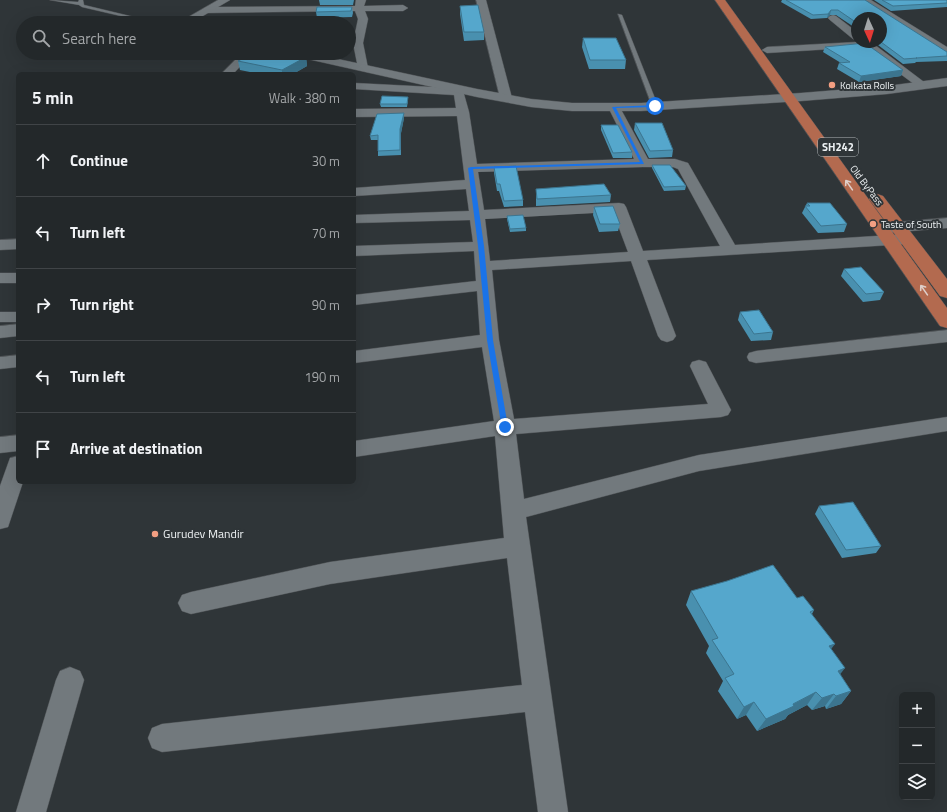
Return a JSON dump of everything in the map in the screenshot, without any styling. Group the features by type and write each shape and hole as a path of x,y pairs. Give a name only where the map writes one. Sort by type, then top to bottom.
{"main road":[{"path":"720,0 758,42 884,234 947,322"},
{"name":"Old ByPass","path":"731,0 794,98 861,178"},
{"name":"Old ByPass","path":"871,190 947,292"}],"street":[{"path":"196,16 225,0"},
{"path":"481,0 506,98"},
{"path":"865,0 947,51"},
{"path":"207,10 272,9 299,4 360,4 403,8"},
{"path":"356,32 359,20 360,4"},
{"path":"269,16 272,9"},
{"path":"833,18 851,32"},
{"path":"758,42 851,43"},
{"path":"873,48 922,85"},
{"path":"356,52 363,68"},
{"path":"229,72 241,60"},
{"path":"327,60 363,68 459,98"},
{"path":"356,86 459,98 506,98 531,104 614,107 794,98 947,82"},
{"path":"356,113 459,98"},
{"path":"459,98 472,176 490,340 505,427 517,546 553,812"},
{"path":"614,107 643,163"},
{"path":"356,192 472,176 643,163 675,163 683,166 730,250"},
{"path":"356,219 476,215 619,207 667,336"},
{"path":"356,251 483,266 730,250 903,233 947,223"},
{"path":"0,246 16,244"},
{"path":"356,299 483,266"},
{"path":"0,278 16,278"},
{"path":"0,317 16,317"},
{"path":"0,332 16,330"},
{"path":"756,357 947,336"},
{"path":"356,357 490,340"},
{"path":"0,363 16,360"},
{"path":"356,449 505,427 721,410 698,366"},
{"path":"514,511 699,463 947,424"},
{"path":"0,446 16,443"},
{"path":"0,520 16,470"},
{"path":"191,603 330,573 517,546"},
{"path":"32,812 70,680"},
{"path":"162,738 538,697"}],"lane":[{"path":"52,0 80,2 131,16"},
{"path":"620,14 655,106"}],"building":[{"path":"786,0 865,0 884,12 851,12 851,19 838,10 831,10 828,14 813,15"},
{"path":"882,0 947,0 947,3 893,6"},
{"path":"478,5 484,32 464,32 460,6"},
{"path":"317,7 352,7 351,11 316,12"},
{"path":"887,14 947,52 947,56 904,59 887,46"},
{"path":"583,38 616,38 626,60 590,60"},
{"path":"851,44 851,48 872,48 903,70 861,76 839,63 850,62 825,47"},
{"path":"240,60 300,60 282,70 238,61"},
{"path":"382,96 408,97 407,104 380,104"},
{"path":"404,113 400,129 400,150 378,151 378,135 370,136 377,114"},
{"path":"635,123 662,123 673,150 650,151"},
{"path":"601,125 618,125 632,152 613,153"},
{"path":"652,165 670,165 686,186 664,187"},
{"path":"516,166 523,200 504,201 500,184 497,184 494,167"},
{"path":"604,184 611,195 537,199 536,189"},
{"path":"807,203 830,203 847,224 821,226 805,206 810,206"},
{"path":"613,206 620,224 600,224 594,207"},
{"path":"523,215 526,228 510,229 507,216"},
{"path":"861,267 884,292 866,294 844,269"},
{"path":"759,310 773,332 754,334 740,312"},
{"path":"853,502 881,546 846,550 819,506"},
{"path":"773,565 797,598 803,596 814,610 810,612 835,644 829,646 845,668 838,671 851,691 836,696 834,694 822,698 816,692 793,704 794,706 766,719 754,702 744,707 725,678 734,674 712,640 718,638 691,591 727,581"}],"place":[{"name":"Kolkata Rolls","path":"832,85"},
{"name":"Taste of South","path":"873,224"},
{"name":"Gurudev Mandir","path":"155,534"}],"route":[{"path":"505,427 490,340 481,246 471,168 643,163 614,107 655,106"}]}
